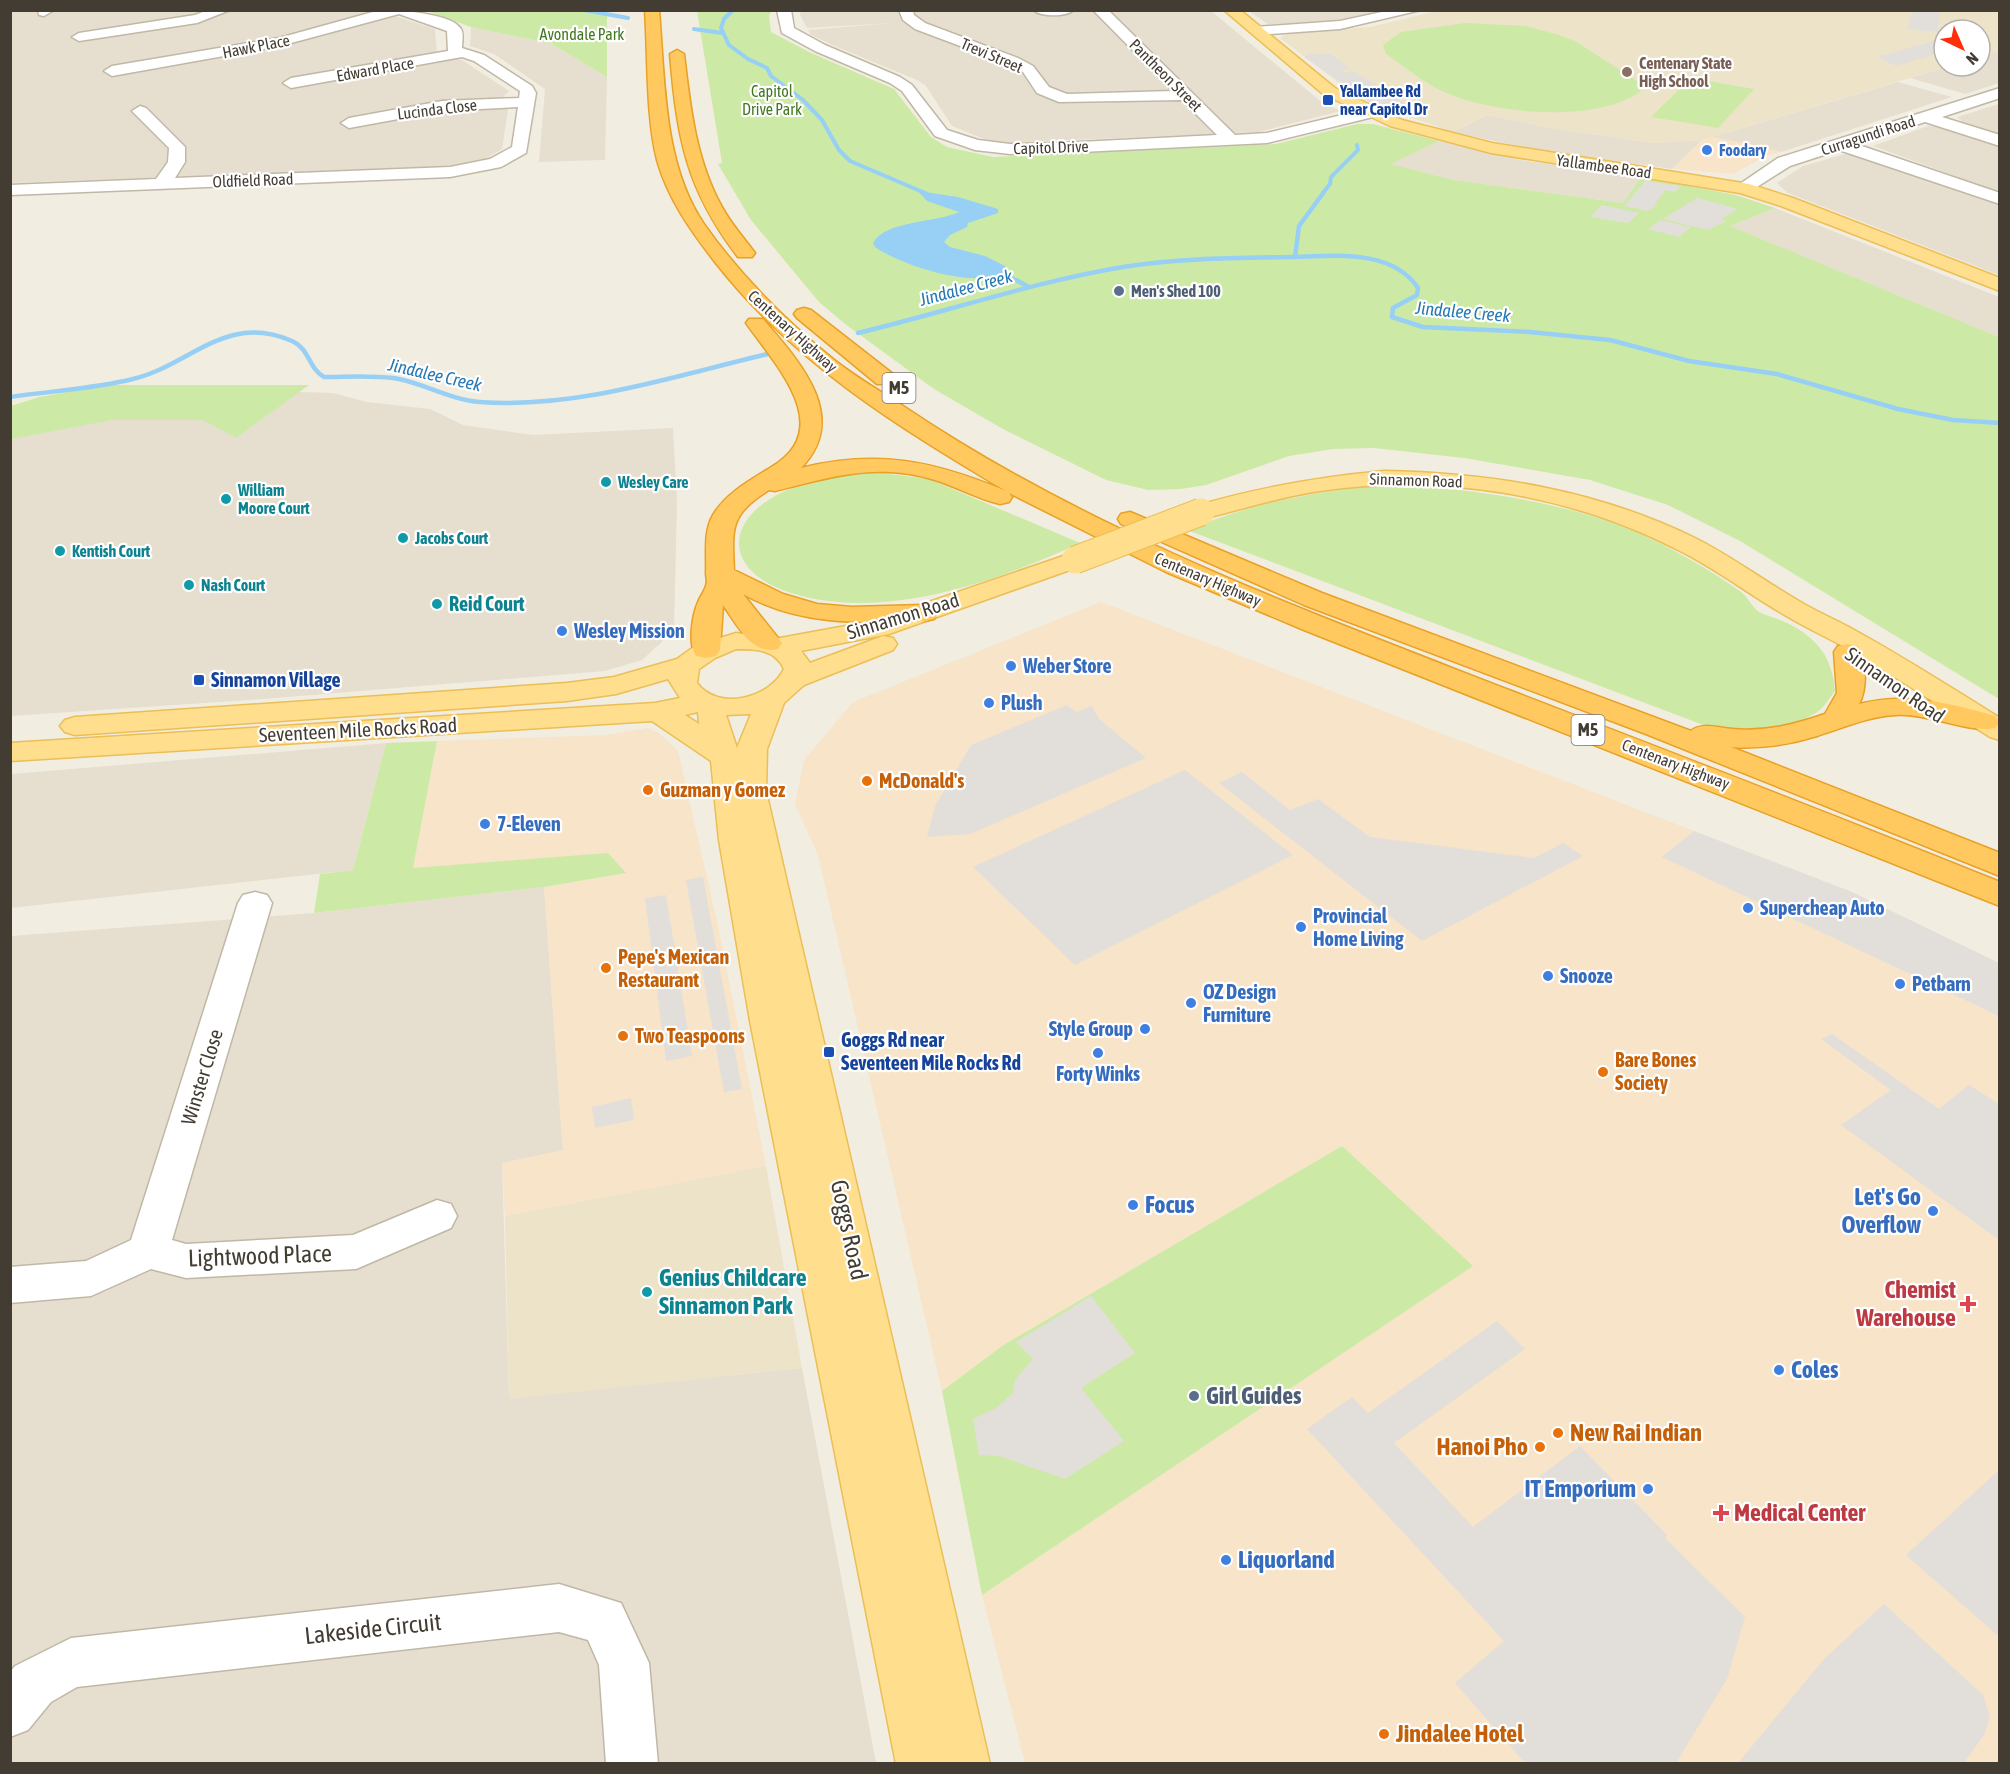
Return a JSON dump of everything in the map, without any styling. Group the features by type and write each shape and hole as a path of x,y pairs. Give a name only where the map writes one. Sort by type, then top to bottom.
{"highway":[{"name":"Centenary Highway","path":"652,10 660,119 666,160 693,222 713,251 751,295 827,365 936,439 1022,489 1175,566 1314,624 1776,803 2000,895"},
{"name":"Centenary Highway","path":"673,10 684,120 693,167 719,219 757,267"},
{"path":"697,657 710,605 720,579 722,524 728,512 800,456 809,445 812,420 794,370 704,259 713,251"},
{"name":"Centenary Highway","path":"787,299 835,341 903,391"},
{"path":"751,493 831,468 865,464 920,468 959,479 1132,558 1175,566"},
{"name":"Centenary Highway","path":"1110,510 1242,570 1656,728 2000,865"},
{"path":"720,579 739,580 780,603 808,610 864,616 924,613"},
{"path":"720,579 736,600 746,621 773,645"},
{"path":"1838,718 1851,693 1848,652"},
{"path":"1656,728 1732,739 1752,739 1797,732 1878,708 1928,708 1992,727"}],"main road":[{"name":"Yallambee Road","path":"1231,10 1329,91 1371,113 1427,133 1491,148 1743,188 1806,209 2000,285"},
{"name":"Sinnamon Road","path":"697,657 736,642 773,645 858,633 1026,578 1201,513 1266,492 1357,478 1451,480 1521,489 1597,508 1662,532 1710,556 1793,609 1845,636 1992,727"},
{"name":"Sinnamon Road","path":"710,703 732,706 783,689 957,615 1026,578"},
{"name":"Sinnamon Road","path":"1793,609 1848,652 2000,757"},
{"path":"773,645 795,660 798,669 783,689"},
{"path":"697,657 683,676 685,686 693,695 710,703"},
{"name":"Seventeen Mile Rocks Road","path":"10,731 567,692 616,685 697,657"},
{"name":"Goggs Road","path":"783,689 752,749 750,767 753,800 794,975 964,1764"},
{"name":"Goggs Road","path":"710,703 711,718 726,757 735,840 768,1021 922,1764"},
{"name":"Seventeen Mile Rocks Road","path":"10,752 655,712 710,703"},
{"path":"655,712 670,718 726,757"}],"street":[{"path":"79,37 197,19 223,10"},
{"path":"399,10 452,28 455,32 454,47 460,53 479,58 522,85 528,93 525,102"},
{"name":"Hawk Place","path":"112,71 280,42 399,10"},
{"name":"Capitol Drive","path":"784,10 786,30 907,87 941,133 964,143 1010,149 1267,138 1371,113"},
{"name":"Trevi Street","path":"906,10 908,17 920,26 1028,69 1044,90 1065,99 1185,95"},
{"path":"1040,10 1067,10"},
{"name":"Pantheon Street","path":"1100,10 1231,140"},
{"path":"1256,31 1340,25 1390,13 1414,10"},
{"name":"Edward Place","path":"291,83 460,53"},
{"name":"Curragundi Road","path":"1743,188 1784,162 2000,93"},
{"name":"Lucinda Close","path":"349,123 442,106 525,102"},
{"name":"Oldfield Road","path":"10,190 450,172 495,163 520,149 525,102"},
{"path":"140,111 177,147 179,160 161,184"},
{"path":"1926,117 2000,141"},
{"path":"1839,144 2000,199"},
{"name":"Winster Close","path":"148,1251 255,903"},
{"name":"Lightwood Place","path":"148,1251 186,1261 356,1252 437,1216"},
{"path":"10,1285 91,1278 148,1251"},
{"name":"Lakeside Circuit","path":"10,1712 33,1684 71,1663 559,1608 604,1620 624,1664 632,1764"}],"shaded area":[{"path":"801,10 1211,11 1319,100 1341,111 1258,132 1005,143 989,141 952,126 926,86 917,80 837,47 811,35 808,30 894,23 807,28 800,15"},
{"path":"1371,10 1375,14 1336,21 1281,25 1268,24 1249,11"},
{"name":"Centenary State High School","path":"1441,10 2000,11 1999,51 1992,53 1992,18 1932,18 1932,71 1702,140 1653,143 1551,128 1487,115 1453,132 1372,104 1339,83 1280,38 1289,33 1370,27"},
{"path":"10,11 379,11 435,29 437,53 462,60 509,91 504,96 503,108 508,110 502,149 485,159 450,166 11,183"},
{"path":"1912,11 1940,12 1939,18 1932,18 1932,31 1908,29"},
{"path":"471,27 552,44 607,77 605,160 539,162 545,89 494,54 470,46"},
{"path":"1932,41 1932,56 1896,66 1877,57"},
{"path":"1999,51 1999,83 1965,94 1910,78 1932,71 1932,78 1992,78 1992,53"},
{"path":"1311,54 1331,54 1350,69 1340,70 1346,73 1354,71 1392,96 1414,107 1387,110 1371,103 1304,57"},
{"path":"1898,82 1952,97 1781,152 1712,137"},
{"path":"1999,104 1999,135 1964,123 1957,117"},
{"path":"1487,115 1551,128 1653,143 1702,140 1672,169 1536,150 1453,132"},
{"path":"1928,126 1945,128 1999,146 1999,192 1873,146"},
{"path":"1712,137 1781,152 1766,156 1733,174 1672,169 1702,140"},
{"path":"1439,141 1521,160 1641,177 1623,203 1454,180 1390,164"},
{"path":"1845,154 1858,155 1999,205 1999,275 1788,193 1777,183 1803,166"},
{"path":"1645,181 1681,186 1674,192 1665,190 1655,204 1657,205 1648,211 1624,206"},
{"path":"1697,198 1738,209 1721,219 1726,221 1708,230 1663,219"},
{"path":"1602,205 1639,213 1628,223 1590,217"},
{"path":"1775,208 1999,297 1999,337 1729,226"},
{"path":"1660,220 1691,227 1679,237 1648,229"},
{"name":"Sinnamon Village","path":"240,390 333,393 367,402 430,409 463,425 533,435 673,428 677,502 674,631 642,660 605,671 263,699 11,716 11,434"},
{"path":"1101,602 1852,892 1999,963 1999,1763 1025,1763 982,1595 1472,1266 1342,1146 1002,1346 942,1391 818,855 795,804 804,760 853,702"},
{"path":"1067,705 1076,712 1092,706 1099,719 1146,758 970,834 927,837 935,806 971,745"},
{"path":"647,728 659,733 678,751 718,926 766,1166 505,1216 502,1163 563,1150 544,887 626,873 413,868 437,741 606,735"},
{"path":"386,743 353,870 11,908 11,774"},
{"path":"1185,770 1293,855 1075,965 973,867"},
{"path":"1242,772 1290,810 1318,799 1370,837 1534,858 1563,843 1583,856 1422,941 1219,783"},
{"path":"1694,831 1852,892 1999,963 1999,1016 1662,857"},
{"path":"703,877 742,1089 724,1092 686,880"},
{"path":"544,887 563,1151 502,1163 509,1398 802,1368 876,1763 11,1764 11,936 314,913"},
{"path":"666,895 692,1056 666,1061 645,898"},
{"path":"1832,1034 1939,1109 1969,1085 1999,1104 1999,1240 1841,1125 1891,1090 1821,1039"},
{"path":"631,1098 634,1120 595,1128 592,1107"},
{"name":"Genius Childcare Sinnamon Park","path":"766,1166 802,1368 509,1399 505,1216"},
{"path":"1091,1296 1135,1353 1081,1388 1124,1441 1065,1479 999,1456 979,1455 973,1419 996,1408 1013,1393 1015,1380 1033,1359 1016,1342"},
{"path":"1497,1321 1525,1349 1394,1443 1473,1527 1580,1446 1667,1535 1665,1538 1745,1617 1727,1679 1676,1763 1525,1763 1455,1683 1504,1641 1307,1429 1352,1397 1368,1413"},
{"path":"1999,1470 2000,1632 1997,1635 1906,1555"},
{"path":"1884,1604 1983,1695 1990,1717 1984,1735 1964,1763 1738,1763 1825,1658"}],"green space":[{"name":"Avondale Park","path":"427,11 607,11 607,77 552,44 471,27"},
{"name":"Capitol Drive Park","path":"697,11 772,11 769,15 771,32 809,52 894,89 931,137 947,147 993,157 1276,144 1357,124 1373,124 1439,141 1391,164 1454,180 1623,203 1641,177 1736,195 1775,208 1730,226 1999,337 1999,699 1740,541 1668,505 1590,480 1464,458 1374,448 1333,449 1289,456 1206,485 1181,489 1148,490 1106,480 1003,429 934,389 845,324 819,302 751,220 718,164 722,163"},
{"path":"1465,23 1526,26 1575,41 1640,83 1641,91 1622,101 1572,112 1516,110 1489,106 1465,100 1437,88 1386,54 1383,45 1401,32"},
{"path":"1691,78 1754,89 1718,128 1651,117"},
{"path":"108,385 309,385 236,438 203,420 112,420 11,439 11,406 39,397"},
{"path":"874,472 929,479 1080,543 1014,571 978,583 905,600 868,603 833,602 798,595 772,586 754,573 743,559 739,544 742,528 752,513 770,499 794,487 814,481"},
{"path":"1380,485 1451,489 1527,500 1601,519 1636,532 1686,557 1743,594 1759,612 1785,622 1814,641 1826,657 1835,691 1820,710 1805,719 1791,723 1763,728 1706,726 1187,530 1234,513 1282,500"},
{"path":"437,741 413,868 608,853 626,873 544,887 314,913 320,874 353,870 386,743"},
{"path":"1342,1146 1473,1266 982,1595 942,1391 1002,1346"}],"water":[{"path":"918,191 958,197 998,209 998,213 968,223 967,227 950,235 944,242 950,247 985,256 1005,266 1006,271 993,276 959,277 920,268 875,247 873,243 889,230 959,212 927,201"}],"waterway":[{"path":"584,10 628,18"},
{"path":"733,10 724,19 721,28 729,45 748,59 767,68 771,76 803,100 822,120 839,150 850,161 925,193"},
{"path":"694,29 722,33"},
{"path":"1323,193 1330,184 1331,177 1358,150 1357,145"},
{"path":"922,192 927,194"},
{"path":"1295,257 1299,226 1324,192"},
{"name":"Jindalee Creek","path":"858,333 1023,289 1123,267 1207,259 1295,257"},
{"name":"Jindalee Creek","path":"1295,257 1360,257 1393,266 1407,275 1418,288 1417,295 1393,308 1392,317 1423,327 1530,332 1610,340 1689,361 1777,374 1898,409 1953,420 2000,423"},
{"path":"995,269 1029,287"},
{"name":"Jindalee Creek","path":"10,397 87,388 133,379 154,372 210,344 247,333 269,334 298,344 315,369 324,377 393,378 457,398 480,402 517,403 591,395 664,380 772,353"}],"place":[{"name":"Centenary State High School","path":"1627,72"},
{"name":"Yallambee Rd near Capitol Dr","path":"1328,100"},
{"name":"Foodary","path":"1707,150"},
{"name":"Men's Shed 100","path":"1119,291"},
{"name":"Wesley Care","path":"606,482"},
{"name":"William Moore Court","path":"226,499"},
{"name":"Jacobs Court","path":"403,538"},
{"name":"Kentish Court","path":"60,551"},
{"name":"Nash Court","path":"189,585"},
{"name":"Reid Court","path":"437,604"},
{"name":"Wesley Mission","path":"562,631"},
{"name":"Weber Store","path":"1011,666"},
{"name":"Sinnamon Village","path":"199,680"},
{"name":"Plush","path":"989,703"},
{"name":"McDonald's","path":"867,781"},
{"name":"Guzman y Gomez","path":"648,790"},
{"name":"7-Eleven","path":"485,824"},
{"name":"Supercheap Auto","path":"1748,908"},
{"name":"Provincial Home Living","path":"1301,927"},
{"name":"Pepe's Mexican Restaurant","path":"606,968"},
{"name":"Snooze","path":"1548,976"},
{"name":"Petbarn","path":"1900,984"},
{"name":"OZ Design Furniture","path":"1191,1003"},
{"name":"Style Group","path":"1145,1029"},
{"name":"Two Teaspoons","path":"623,1036"},
{"name":"Goggs Rd near Seventeen Mile Rocks Rd","path":"829,1052"},
{"name":"Forty Winks","path":"1098,1053"},
{"name":"Bare Bones Society","path":"1603,1072"},
{"name":"Focus","path":"1133,1205"},
{"name":"Let's Go Overflow","path":"1933,1211"},
{"name":"Genius Childcare Sinnamon Park","path":"647,1292"},
{"name":"Chemist Warehouse","path":"1968,1304"},
{"name":"Coles","path":"1779,1370"},
{"name":"Girl Guides","path":"1194,1396"},
{"name":"New Rai Indian","path":"1558,1433"},
{"name":"Hanoi Pho","path":"1540,1447"},
{"name":"IT Emporium","path":"1648,1489"},
{"name":"Medical Center","path":"1721,1513"},
{"name":"Liquorland","path":"1226,1560"},
{"name":"Jindalee Hotel","path":"1384,1734"}]}
